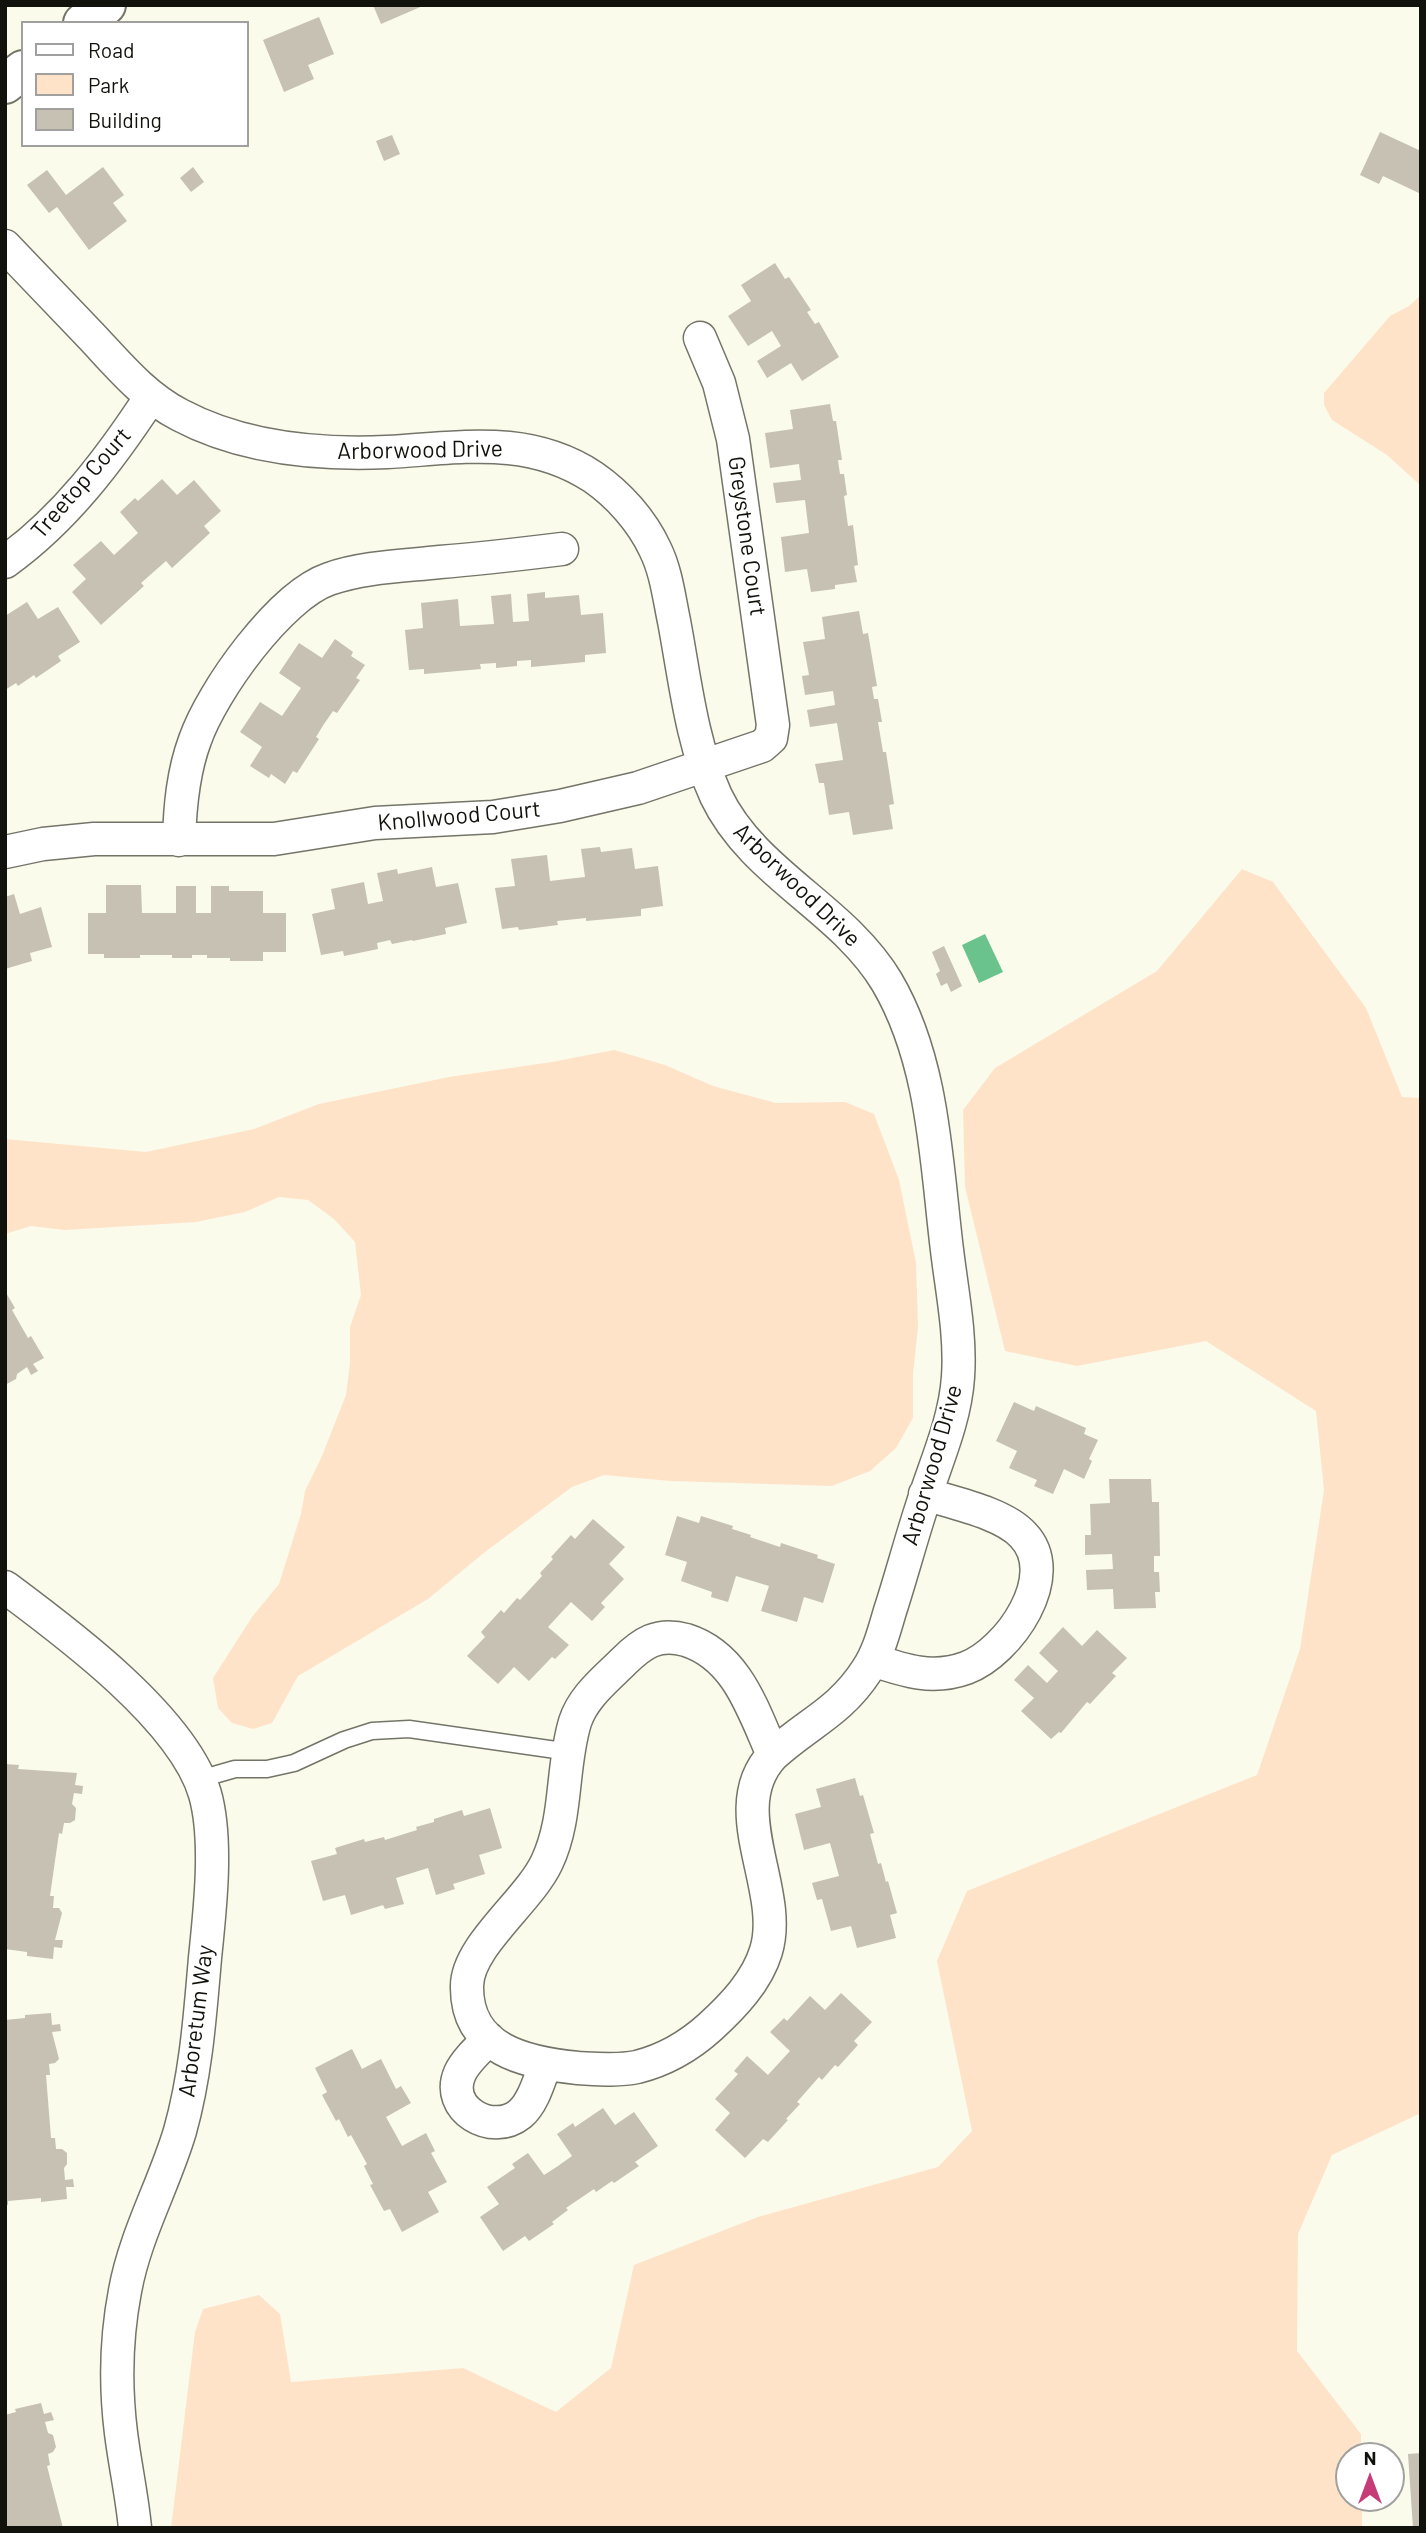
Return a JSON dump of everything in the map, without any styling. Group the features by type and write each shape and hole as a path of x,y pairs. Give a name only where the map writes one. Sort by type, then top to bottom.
{"street":[{"path":"86,21 106,5"},
{"path":"5,84 21,72"},
{"name":"Arborwood Drive","path":"5,246 150,398 219,432 282,447 324,451 382,452 458,446 503,446 546,455 593,478 632,513 658,556 670,601 694,727 704,765 724,812 745,840 850,937 877,966 895,997 918,1059 932,1123 958,1356 954,1405 873,1660 858,1683 831,1712 795,1736 773,1755 758,1778 754,1802 755,1835 767,1894 770,1924 768,1947 755,1976 742,1994 709,2028 683,2048 659,2060 614,2070 545,2065 516,2057 489,2039 470,2012 467,1986 469,1969 477,1954 528,1893 547,1863 563,1808 578,1715 593,1692 643,1644 657,1638 672,1637 693,1643 710,1651 731,1670 748,1699 773,1755"},
{"name":"Greystone Court","path":"700,338 716,374 733,439 773,725 771,738"},
{"name":"Treetop Court","path":"5,562 28,545 76,496 111,455 150,398"},
{"path":"179,839 180,806 187,768 200,727 240,662 277,615 302,593 330,578 363,571 562,550"},
{"name":"Knollwood Court","path":"5,852 43,844 94,839 274,839 374,823 493,817 638,788 762,746 771,738"},
{"path":"873,1660 921,1674 950,1672 973,1665 1000,1645 1021,1620 1033,1588 1035,1557 1029,1542 1020,1532 994,1517 925,1494"},
{"name":"Arboretum Way","path":"5,1587 88,1651 134,1693 179,1746 200,1779 209,1815 212,1854 195,2065 179,2133 132,2264 119,2330 119,2408 135,2528"},
{"path":"489,2039 463,2067 457,2087 463,2106 471,2115 481,2120 501,2122 519,2115 529,2102 545,2065"}],"lane":[{"path":"200,1779 235,1769 267,1769 294,1763 344,1740 372,1731 409,1729 570,1752"}],"green space":[{"path":"1421,295 1421,493 1419,484 1387,455 1332,420 1324,405 1324,393 1390,316 1409,306"},
{"path":"1242,869 1273,882 1366,1008 1402,1097 1421,1098 1421,2113 1332,2155 1298,2234 1297,2351 1361,2434 1361,2442 1335,2442 1335,2512 1362,2512 1362,2528 171,2528 195,2332 203,2309 259,2295 280,2314 291,2382 463,2368 556,2412 611,2368 634,2265 758,2217 938,2167 972,2131 937,1961 967,1891 1257,1775 1300,1649 1324,1490 1316,1411 1206,1341 1077,1366 1005,1351 965,1187 963,1110 995,1068 1157,971"},
{"path":"614,1050 665,1065 713,1086 776,1103 845,1102 874,1114 899,1180 916,1263 918,1327 913,1374 913,1418 896,1448 870,1471 832,1486 671,1481 604,1475 572,1487 485,1552 428,1599 298,1676 272,1723 253,1729 232,1723 218,1708 213,1678 252,1617 279,1584 301,1514 305,1491 346,1395 350,1363 350,1327 361,1295 355,1242 334,1219 308,1200 279,1197 245,1212 196,1222 65,1230 31,1226 5,1234 5,1139 146,1152 254,1129 319,1104 449,1077"}],"shaded area":[{"path":"985,934 1003,972 979,983 962,945"}],"building":[{"path":"373,5 425,5 381,24"},
{"path":"319,17 334,54 308,65 314,79 284,92 263,40"},
{"path":"1380,132 1421,151 1421,194 1383,176 1379,184 1360,175"},
{"path":"392,135 400,154 384,161 376,141"},
{"path":"103,167 124,195 113,203 127,221 89,250 57,207 49,213 27,185 47,170 66,195"},
{"path":"193,167 204,182 191,192 180,178"},
{"path":"775,263 785,279 789,277 811,310 807,312 815,324 819,322 839,357 802,381 791,363 767,378 757,361 781,346 772,331 748,346 728,316 751,301 741,285"},
{"path":"830,404 833,421 836,421 842,460 838,460 840,474 844,474 848,526 853,525 858,565 854,566 857,582 835,585 835,589 811,592 807,569 785,572 781,537 809,533 805,500 776,503 773,483 801,480 799,464 770,468 765,433 793,429 790,410"},
{"path":"162,479 177,495 194,480 221,511 204,526 210,533 172,568 166,561 141,583 144,586 101,625 72,592 86,579 73,565 101,541 114,555 138,533 120,512 135,498 138,501"},
{"path":"545,592 545,598 579,595 581,615 603,613 606,653 585,655 585,662 531,667 531,660 517,661 517,666 496,668 496,663 480,664 481,669 424,674 424,669 409,670 405,630 423,628 421,603 458,599 460,626 494,624 491,596 511,594 513,622 529,621 527,594"},
{"path":"27,602 38,619 58,607 80,642 58,656 61,661 36,678 34,675 18,686 16,683 5,690 5,616"},
{"path":"859,611 863,634 868,633 877,686 872,687 874,699 878,699 882,722 878,722 883,752 886,752 894,804 889,805 893,829 853,835 849,812 829,815 824,783 819,783 815,764 843,760 837,723 810,727 807,710 835,705 833,691 805,695 802,676 809,675 803,642 825,639 822,617"},
{"path":"335,639 353,652 351,656 365,665 356,678 360,680 337,713 333,711 324,724 316,737 319,739 297,773 293,771 285,784 271,774 269,778 250,766 262,747 240,732 260,702 282,716 301,688 279,673 299,643 322,658"},
{"path":"600,847 601,852 632,848 635,869 658,866 663,906 641,909 641,916 586,921 586,918 557,921 558,925 519,930 518,927 502,929 495,888 515,886 511,859 547,855 550,881 585,877 581,849"},
{"path":"432,867 436,887 458,883 467,923 445,928 446,934 392,944 390,940 377,943 378,949 344,956 343,951 321,955 312,914 335,909 331,889 364,882 368,904 383,901 377,873 397,869 398,874"},
{"path":"106,885 141,885 142,913 176,913 176,886 196,886 196,913 211,913 211,886 229,886 229,891 263,891 263,913 286,913 286,952 263,952 263,961 230,961 230,958 207,958 207,955 192,955 192,958 140,955 140,958 104,958 104,954 88,954 88,913 106,913"},
{"path":"14,894 20,914 41,907 52,947 30,953 32,961 5,969 5,897"},
{"path":"944,946 962,986 951,992 947,983 941,986 936,974 940,971 932,952"},
{"path":"5,1291 28,1338 31,1336 44,1358 33,1364 38,1371 31,1375 27,1367 17,1374 16,1379 5,1385"},
{"path":"1014,1402 1034,1411 1036,1406 1086,1428 1084,1434 1098,1440 1084,1479 1064,1469 1053,1494 1034,1486 1037,1480 1009,1468 1017,1451 996,1441"},
{"path":"1109,1479 1151,1479 1152,1502 1159,1502 1160,1556 1154,1556 1154,1572 1159,1572 1160,1592 1155,1592 1156,1608 1114,1609 1113,1589 1087,1590 1086,1570 1113,1569 1112,1554 1085,1555 1085,1535 1091,1535 1090,1504 1110,1503"},
{"path":"677,1516 699,1523 701,1516 733,1526 732,1529 751,1535 750,1537 780,1547 781,1543 818,1555 817,1558 835,1564 823,1603 804,1597 797,1622 761,1611 769,1586 736,1576 728,1602 711,1597 712,1592 681,1581 687,1562 665,1555"},
{"path":"593,1519 625,1547 609,1564 624,1579 601,1603 605,1607 592,1621 571,1602 548,1627 569,1645 555,1659 552,1657 529,1681 514,1667 498,1684 467,1656 485,1637 481,1632 501,1610 504,1613 517,1598 520,1600 542,1576 540,1573 553,1559 551,1557 571,1535 575,1539"},
{"path":"1063,1627 1082,1646 1097,1630 1127,1658 1112,1673 1116,1676 1090,1704 1087,1702 1061,1733 1051,1739 1021,1711 1034,1698 1014,1680 1028,1665 1047,1683 1058,1671 1039,1653"},
{"path":"5,1764 19,1765 18,1769 77,1773 75,1785 83,1786 82,1794 74,1793 72,1804 76,1808 75,1820 64,1823 62,1834 59,1833 50,1896 54,1896 53,1908 59,1908 62,1913 55,1940 63,1940 62,1948 54,1947 53,1959 27,1956 27,1952 5,1949"},
{"path":"855,1778 874,1833 870,1834 878,1864 881,1863 886,1882 888,1881 897,1913 890,1915 896,1938 857,1948 851,1926 831,1931 822,1899 817,1900 812,1883 839,1876 830,1843 804,1850 795,1814 821,1807 816,1789"},
{"path":"490,1808 502,1848 479,1855 485,1874 453,1884 455,1889 436,1895 428,1868 396,1878 404,1904 385,1909 383,1905 351,1915 345,1895 323,1901 311,1861 337,1854 335,1848 364,1839 365,1842 384,1837 385,1840 417,1830 416,1827 434,1822 434,1819 462,1810 464,1816"},
{"path":"841,1993 872,2022 854,2041 858,2045 838,2067 835,2065 822,2080 819,2077 797,2102 800,2104 786,2119 788,2120 768,2142 763,2139 745,2158 715,2130 730,2113 715,2099 738,2074 734,2071 747,2056 768,2075 790,2051 770,2032 784,2018 787,2021 810,1996 825,2010"},
{"path":"51,2013 52,2025 60,2024 61,2031 52,2032 59,2059 49,2064 50,2075 46,2075 51,2138 55,2138 56,2149 67,2153 65,2180 73,2179 74,2187 66,2187 67,2199 41,2202 41,2198 8,2201 8,2205 5,2205 5,2020"},
{"path":"352,2049 362,2069 381,2059 396,2089 401,2086 411,2103 386,2117 402,2146 426,2133 435,2151 431,2153 447,2182 428,2192 439,2212 402,2232 390,2209 384,2211 370,2185 373,2184 364,2166 367,2164 351,2135 348,2137 339,2119 336,2121 322,2095 327,2092 315,2068"},
{"path":"603,2108 615,2125 634,2112 658,2146 635,2162 639,2166 614,2183 612,2181 596,2192 594,2189 566,2208 568,2210 552,2222 554,2224 529,2241 525,2236 503,2251 480,2217 499,2204 487,2187 515,2168 512,2164 528,2153 544,2175 558,2166 572,2156 557,2134 573,2123 575,2127"},
{"path":"41,2403 44,2414 51,2412 54,2420 45,2422 56,2447 48,2454 50,2465 47,2466 63,2528 5,2528 5,2415 16,2412 15,2409"},
{"path":"1421,2453 1421,2528 1413,2528 1408,2454"}]}
